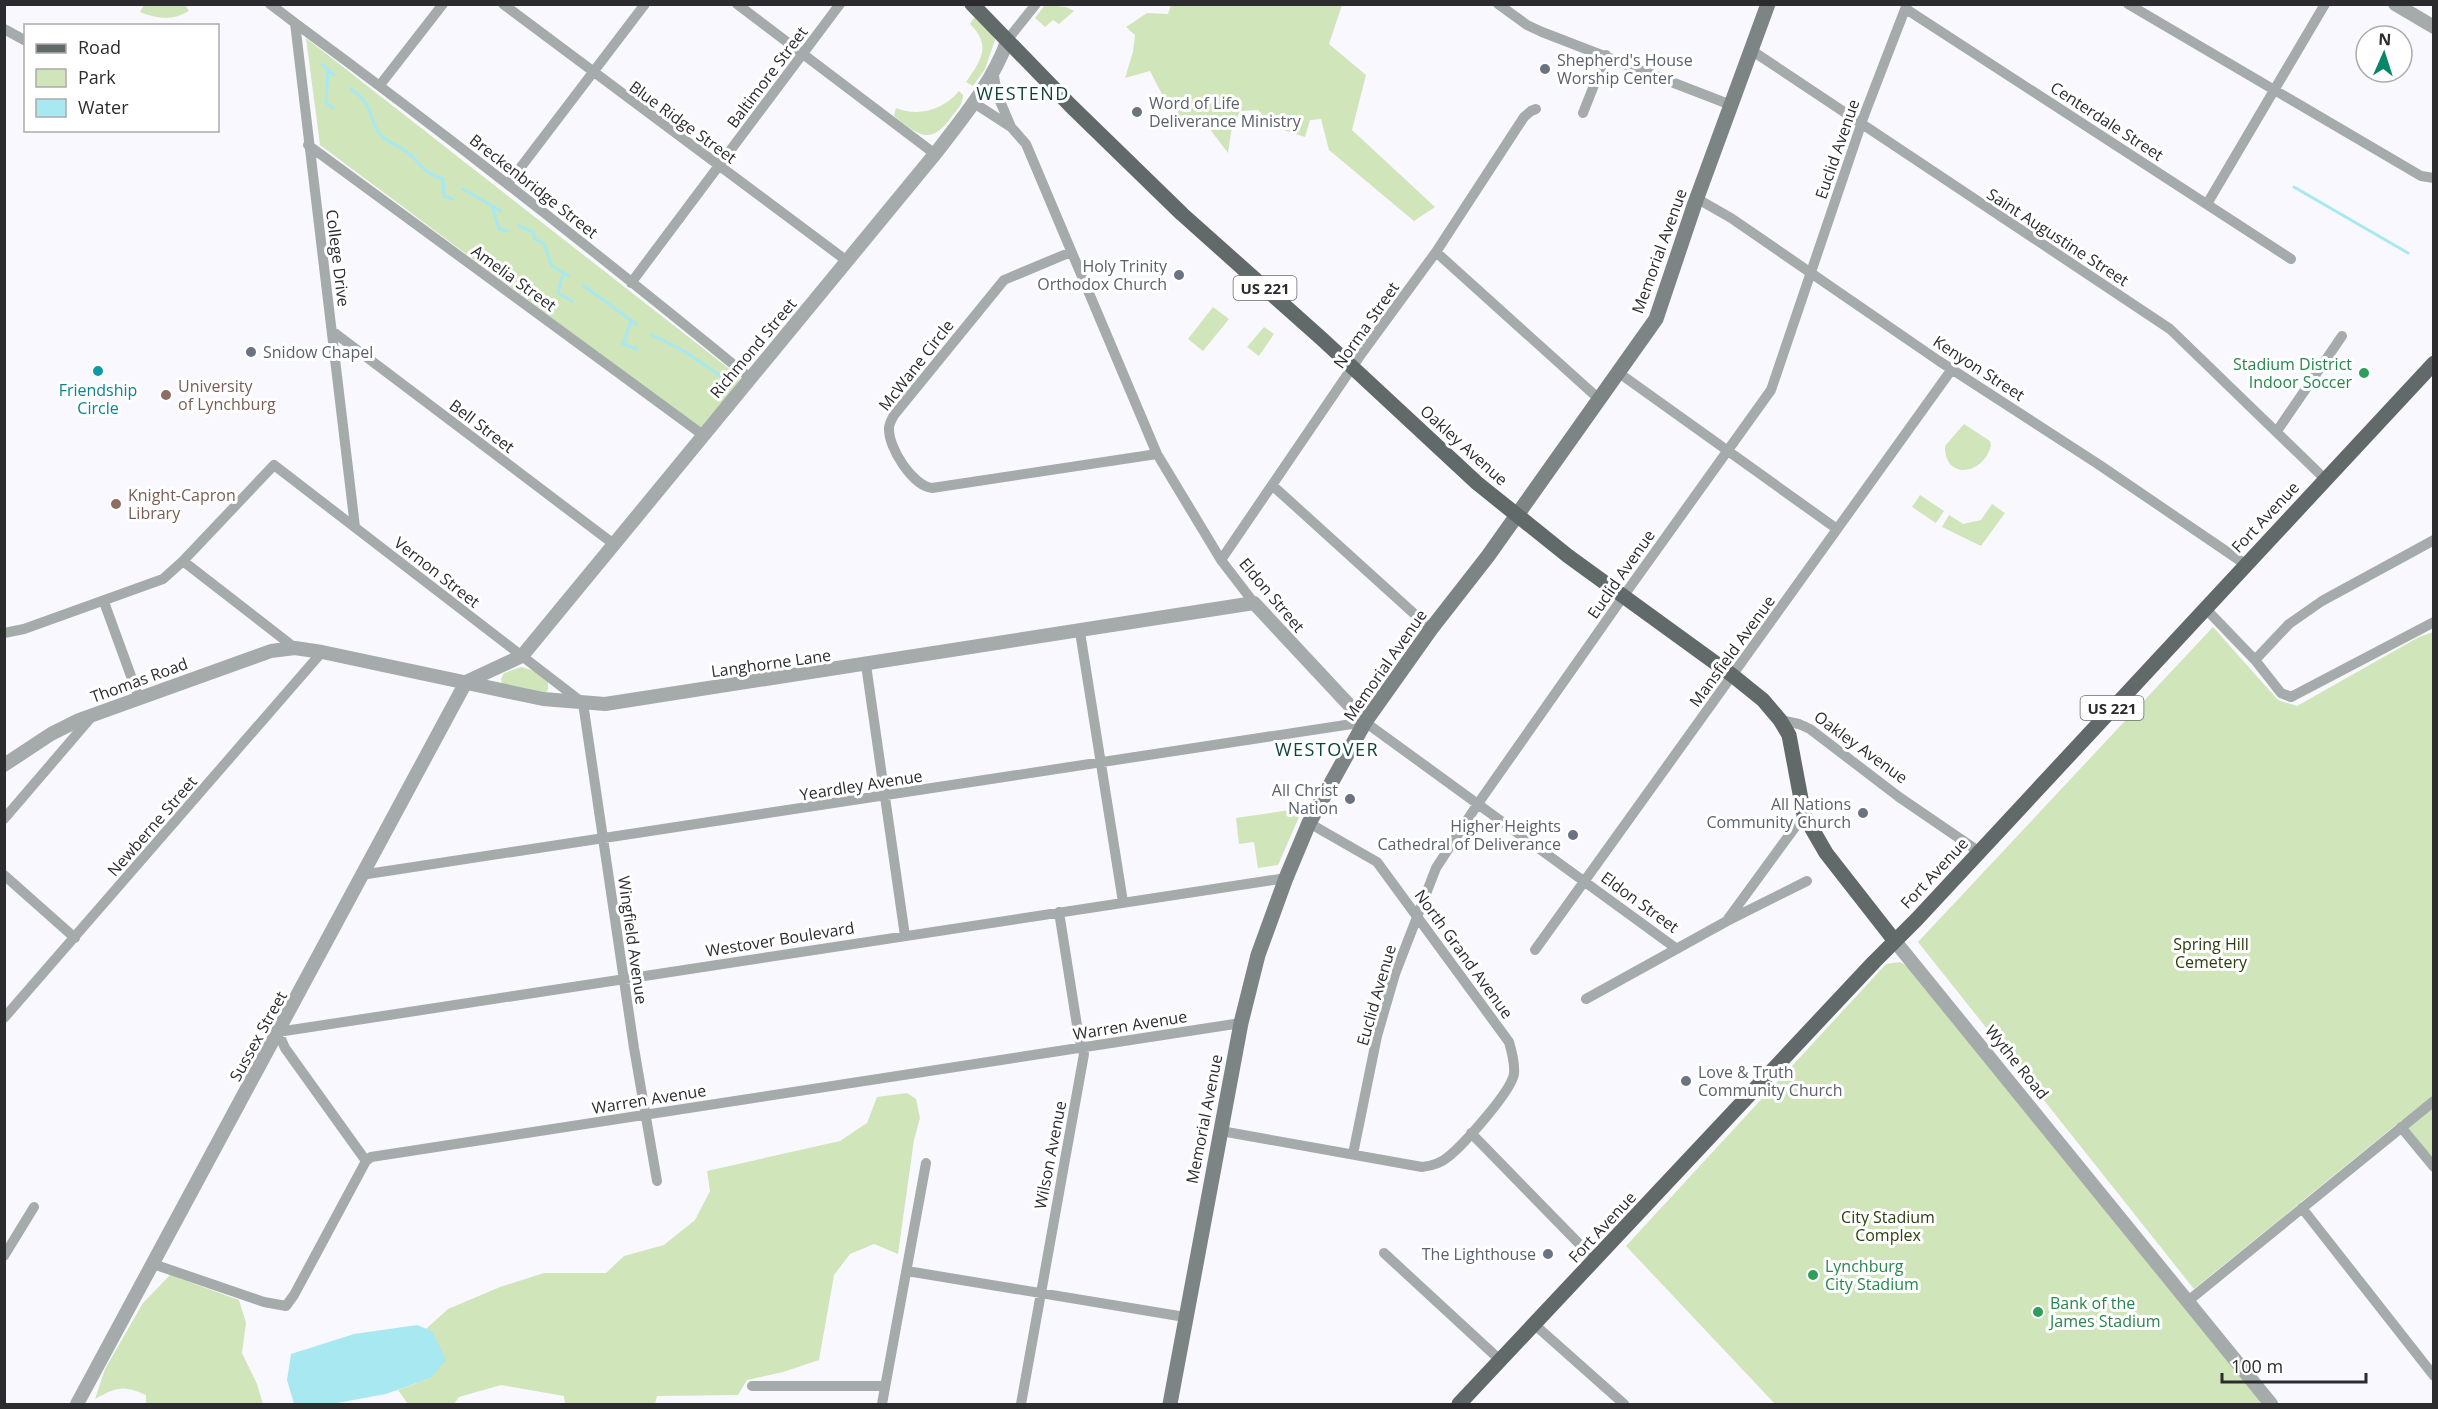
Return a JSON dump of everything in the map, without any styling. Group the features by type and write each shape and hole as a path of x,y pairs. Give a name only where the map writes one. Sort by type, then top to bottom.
{"main road":[{"name":"Oakley Avenue","path":"972,4 1071,106 1182,214 1477,483 1516,516 1732,675 1763,700 1780,720"},
{"name":"Memorial Avenue","path":"1170,1404 1241,1023 1258,955 1309,823 1365,722 1516,516 1656,319 1696,198 1768,4"},
{"name":"Fort Avenue","path":"1459,1404 1894,940 1917,919 2433,363"},
{"name":"Wythe Road","path":"1780,720 1789,735 1794,754 1804,815 1826,853 1894,940"}],"street":[{"path":"270,4 295,23"},
{"path":"381,86 443,4"},
{"name":"Blue Ridge Street","path":"503,4 592,73 847,261"},
{"path":"508,184 645,4"},
{"path":"737,4 935,154"},
{"name":"Baltimore Street","path":"631,283 840,4"},
{"name":"Richmond Street","path":"466,682 522,656 935,154 974,103 1003,54 1008,39 1036,4"},
{"path":"2128,4 2421,176 2433,178"},
{"path":"2207,204 2325,4"},
{"path":"2395,4 2433,27"},
{"path":"1503,6 1542,32 1731,105"},
{"name":"Euclid Avenue","path":"1353,1154 1377,1036 1395,974 1436,868 1477,805 1623,596 1771,390 1862,125 1907,7"},
{"name":"Centerdale Street","path":"1907,7 2291,259"},
{"name":"Breckenbridge Street","path":"295,23 508,184 750,378"},
{"name":"College Drive","path":"295,23 355,527"},
{"path":"4,29 24,40"},
{"name":"Saint Augustine Street","path":"1751,50 2170,329 2325,479"},
{"path":"1583,113 1606,55"},
{"name":"Eldon Street","path":"993,70 997,94 1011,127"},
{"name":"Eldon Street","path":"974,103 1011,127 1026,144 1157,454 1221,560 1254,603 1365,722 1677,949"},
{"name":"Norma Street","path":"1221,560 1436,252 1524,117 1536,110"},
{"name":"Amelia Street","path":"308,145 703,435"},
{"name":"Kenyon Street","path":"1696,198 1731,218 1952,369 2098,464 2245,564"},
{"name":"McWane Circle","path":"1071,252 1004,280 894,415 889,427 891,443 913,479 932,488 1157,454"},
{"path":"1436,252 1599,399"},
{"name":"Bell Street","path":"332,332 615,545"},
{"path":"2277,431 2342,336"},
{"name":"Mansfield Avenue","path":"1535,950 1952,369"},
{"path":"1619,373 1837,529"},
{"name":"Vernon Street","path":"183,561 274,465 583,703"},
{"path":"1272,485 1431,629"},
{"path":"2255,660 2289,624 2322,601 2433,540"},
{"path":"4,633 24,629 104,602 163,579 183,561 295,648"},
{"path":"104,602 139,698"},
{"name":"Langhorne Lane","path":"295,648 543,699 605,704 1080,632 1254,603"},
{"path":"2205,608 2255,660 2281,693 2294,696 2433,622"},
{"path":"1080,632 1123,902"},
{"name":"Thomas Road","path":"4,765 51,734 95,714 249,658 271,651 295,648"},
{"name":"Newberne Street","path":"4,1018 322,652"},
{"path":"866,665 905,936"},
{"name":"Sussex Street","path":"77,1404 466,682"},
{"name":"Wingfield Avenue","path":"583,703 602,839 657,1181"},
{"path":"4,819 95,714"},
{"name":"Oakley Avenue","path":"1780,720 1800,724 1978,851"},
{"name":"Yeardley Avenue","path":"361,875 1365,722"},
{"path":"1727,921 1804,815"},
{"name":"North Grand Avenue","path":"1221,1131 1422,1167 1430,1166 1447,1158 1471,1133 1508,1090 1514,1074 1514,1058 1509,1042 1377,861 1309,823"},
{"path":"4,875 75,938"},
{"name":"Westover Boulevard","path":"278,1032 1286,878"},
{"path":"1586,999 1727,921 1807,881"},
{"name":"Wilson Avenue","path":"1021,1404 1039,1293 1084,1054 1059,912"},
{"name":"Wythe Road","path":"1894,940 2271,1404"},
{"name":"Warren Avenue","path":"366,1161 378,1155 1241,1023"},
{"path":"153,1264 264,1302 286,1306 294,1295 366,1161 285,1048 278,1032"},
{"path":"2188,1301 2433,1101"},
{"path":"2401,1127 2433,1167"},
{"path":"1471,1133 1595,1260"},
{"path":"882,1404 926,1163"},
{"path":"4,1256 34,1207"},
{"path":"2302,1208 2433,1376"},
{"path":"1384,1252 1500,1360"},
{"path":"907,1271 1185,1317"},
{"path":"1535,1325 1624,1404"},
{"path":"752,1386 885,1386"}],"green space":[{"path":"144,5 185,5 189,11 171,18 159,17 140,12"},
{"path":"1045,5 1066,7 1074,11 1059,24 1053,20 1045,27 1035,18"},
{"path":"1171,5 1342,5 1329,44 1366,75 1352,130 1435,207 1414,221 1329,150 1321,119 1310,120 1305,137 1274,127 1258,110 1240,111 1231,132 1228,153 1209,128 1191,130 1183,118 1169,108 1150,71 1125,78 1133,52 1135,35 1126,27 1147,13 1168,14"},
{"path":"976,14 994,35 995,40 985,69 973,86 966,82 982,53 981,39 970,24"},
{"path":"306,38 741,378 702,430 320,145"},
{"path":"959,91 963,95 959,107 944,126 931,135 917,133 894,116 896,108 922,112 938,107 953,98"},
{"path":"1213,307 1229,319 1203,351 1188,339"},
{"path":"1264,327 1274,334 1259,356 1247,347"},
{"path":"1964,424 1990,441 1991,446 1980,464 1964,470 1957,469 1951,464 1946,457 1945,446"},
{"path":"1920,495 1944,511 1936,523 1912,507"},
{"path":"1992,504 2005,513 1981,546 1942,527 1949,515 1963,524 1981,520"},
{"name":"Spring Hill Cemetery","path":"2213,627 2278,700 2297,706 2419,637 2433,632 2433,1159 2402,1120 2194,1289 1918,942"},
{"path":"521,667 535,671 548,681 548,690 545,693 502,684 501,679 504,673"},
{"path":"1303,808 1278,865 1258,868 1254,842 1239,844 1236,818"},
{"name":"City Stadium Complex","path":"1900,962 1912,969 2264,1404 1775,1404 1626,1246 1886,964"},
{"path":"907,1093 916,1099 920,1118 914,1140 898,1254 874,1244 850,1254 834,1275 819,1360 783,1372 747,1380 738,1395 657,1396 655,1404 565,1404 564,1396 501,1385 459,1397 454,1404 408,1404 398,1390 431,1378 432,1331 426,1329 448,1309 500,1287 544,1273 606,1273 624,1256 664,1245 695,1220 710,1191 707,1171 840,1141 867,1123 877,1097"},
{"path":"170,1275 239,1300 246,1323 242,1353 257,1384 263,1404 146,1404 146,1395 125,1389 109,1392 95,1399 105,1369 143,1303"}],"water":[{"path":"417,1325 432,1331 446,1360 431,1378 386,1394 332,1404 294,1404 287,1380 291,1354 354,1334"}],"waterway":[{"path":"322,64 334,75"},
{"path":"328,70 326,103 333,108"},
{"path":"351,89 364,101 380,134 407,152 427,171 443,179 444,196 453,199"},
{"path":"2294,187 2408,253"},
{"path":"463,189 501,211"},
{"path":"493,208 499,229 508,231"},
{"path":"519,226 533,232 535,239 544,244 552,266 569,276"},
{"path":"563,273 558,293 572,301"},
{"path":"583,285 636,324"},
{"path":"631,321 623,344 637,349"},
{"path":"652,335 684,351 722,377"}],"place":[{"name":"Shepherd's House Worship Center","path":"1545,69"},
{"name":"Word of Life Deliverance Ministry","path":"1137,112"},
{"name":"Holy Trinity Orthodox Church","path":"1179,275"},
{"name":"Snidow Chapel","path":"251,352"},
{"name":"Friendship Circle","path":"98,371"},
{"name":"Stadium District Indoor Soccer","path":"2364,373"},
{"name":"University of Lynchburg","path":"166,395"},
{"name":"Knight-Capron Library","path":"116,504"},
{"name":"All Christ Nation","path":"1350,799"},
{"name":"All Nations Community Church","path":"1863,813"},
{"name":"Higher Heights Cathedral of Deliverance","path":"1573,835"},
{"name":"Love & Truth Community Church","path":"1686,1081"},
{"name":"The Lighthouse","path":"1548,1254"},
{"name":"Lynchburg City Stadium","path":"1813,1275"},
{"name":"Bank of the James Stadium","path":"2038,1312"}],"district":[{"name":"WESTEND","path":"1023,93"},
{"name":"WESTOVER","path":"1327,749"}]}
